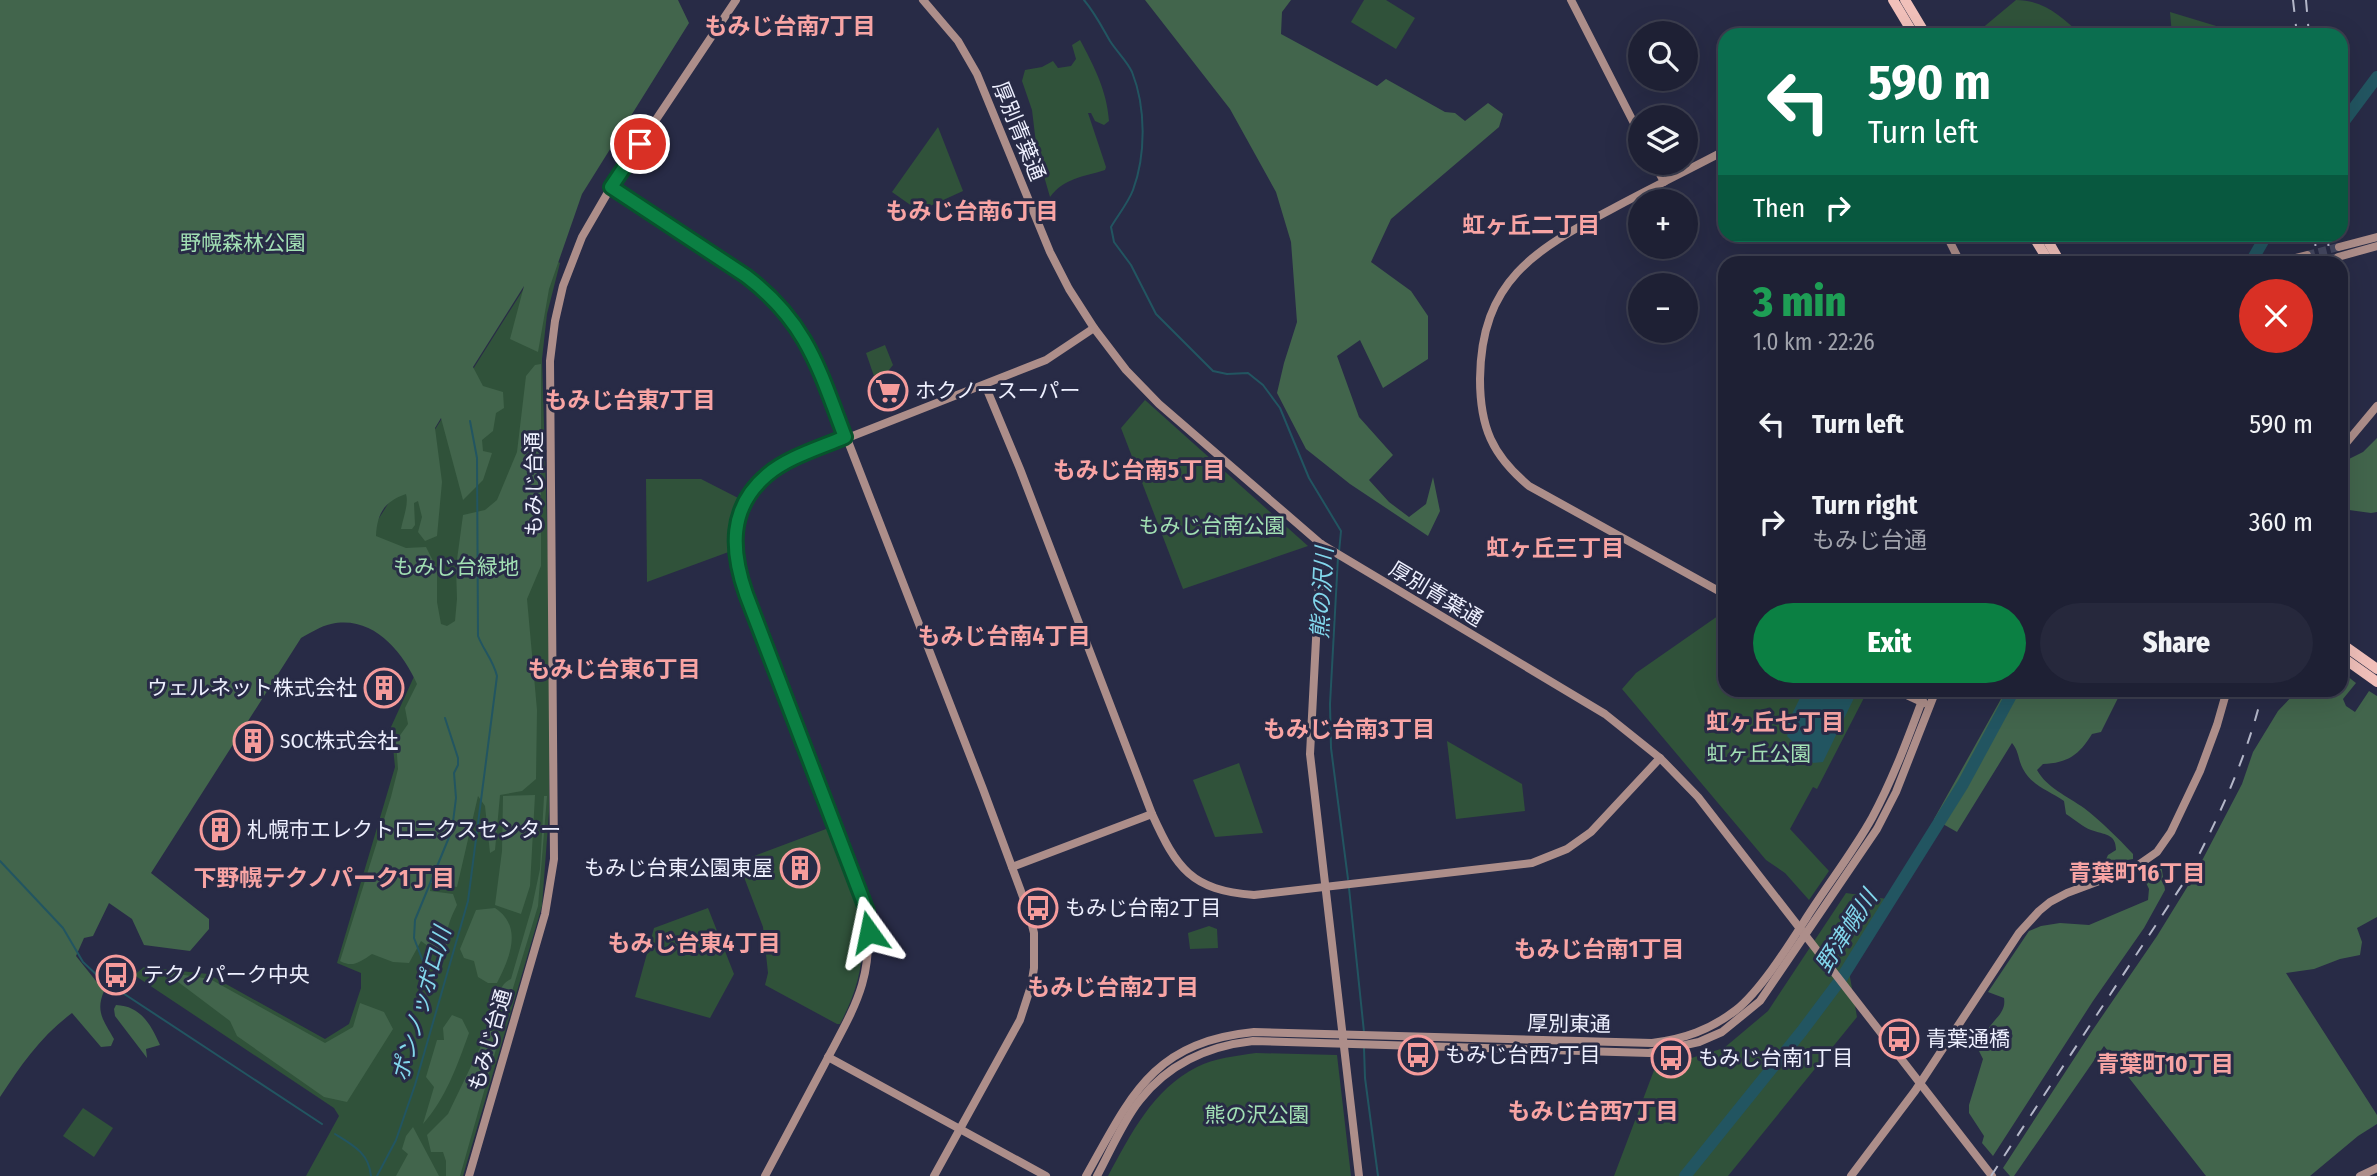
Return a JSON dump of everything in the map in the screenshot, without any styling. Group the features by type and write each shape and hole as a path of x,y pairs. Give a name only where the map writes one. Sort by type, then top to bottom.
{"highway":[{"path":"1893,0 1910,28"},
{"path":"1905,0 1922,28"},
{"path":"2348,648 2377,669"},
{"path":"2348,661 2377,682"}],"street":[{"name":"もみじ台通","path":"469,1176 551,886 554,859 550,362 559,303 568,270 592,218 736,0"},
{"name":"厚別青葉通","path":"923,0 957,41 976,74 1053,259 1094,328 1126,370 1159,404 1325,546 1605,715 1660,758 1698,797 1992,1176"},
{"path":"1571,0 1628,112"},
{"path":"1718,154 1554,240 1524,263 1499,298 1480,358 1485,427 1497,453 1513,473 1529,486 1718,591"},
{"path":"1660,175 1664,182"},
{"path":"611,187 746,276 785,310 806,339 1012,867 1034,933 1034,968 1020,1020 934,1176"},
{"path":"2377,237 2338,252 2377,246"},
{"path":"765,1176 857,1004 869,954 867,911 746,594 734,550 737,523 746,502 768,474 794,459 1046,360 1094,328"},
{"path":"985,385 1020,469 1152,814 1169,852 1182,869 1193,877 1216,889 1254,895 1532,863 1567,849 1591,832 1660,758"},
{"path":"2348,441 2377,407"},
{"path":"1325,546 1311,754 1331,886 1341,1035 1359,1176"},
{"path":"1912,697 1926,703"},
{"name":"厚別東通","path":"1926,697 1926,703"},
{"name":"厚別東通","path":"1086,1176 1131,1097 1155,1069 1184,1050 1224,1035 1254,1032 1353,1035 1371,1040 1652,1044 1675,1041 1706,1030 1738,1009 1803,932 1871,819 1931,697"},
{"path":"1851,1176 1920,1084 2019,933 2039,911 2067,893 2134,868 2157,852 2171,832 2200,771 2225,697"},
{"path":"1012,867 1152,814"},
{"name":"厚別東通","path":"1097,1176 1139,1101 1162,1077 1190,1058 1226,1044 1253,1041 1354,1045 1371,1040"},
{"path":"828,1057 1046,1176"},
{"path":"2360,1176 2377,1168"}],"green space":[{"name":"野幌森林公園","path":"0,0 678,0 689,23 582,194 549,289 538,352 510,339 524,286 473,367 483,386 503,392 504,408 496,413 493,431 482,440 483,451 492,453 483,480 463,500 441,418 435,428 442,482 437,536 425,541 418,532 422,517 418,501 414,503 415,525 412,529 401,529 406,494 388,504 378,521 376,536 406,548 426,547 437,569 437,602 441,624 447,626 455,621 456,567 463,515 485,510 497,500 517,452 526,376 535,365 541,364 541,566 527,599 537,710 536,779 522,791 500,795 495,850 490,853 485,806 478,796 457,887 431,883 430,891 453,894 457,905 449,925 447,947 439,954 421,941 409,963 393,962 372,954 353,964 340,961 391,797 398,769 396,741 408,724 405,708 417,684 403,659 373,630 346,623 327,625 301,638 151,873 209,919 209,929 190,951 144,945 132,919 109,903 93,936 84,938 76,956 104,991 100,1005 104,1021 114,1039 111,1046 101,1047 72,1013 41,1041 0,1097"},
{"path":"1145,0 1291,0 1282,12 1281,34 1377,86 1386,79 1445,112 1455,113 1465,121 1488,103 1503,114 1499,127 1391,219 1371,262 1411,291 1428,316 1428,359 1383,388 1360,340 1337,356 1359,417 1393,455 1369,480 1389,502 1409,517 1426,504 1433,477 1440,511 1428,536 1350,484 1306,449 1277,393 1297,322 1291,242 1276,192 1230,109"},
{"path":"1364,0 1386,0 1415,18 1396,49 1351,22"},
{"path":"2016,0 2044,6 2074,28 1982,28"},
{"path":"2170,12 2223,28 2171,28"},
{"path":"1080,40 1106,99 1109,121 1104,125 1095,121 1091,113 1088,113 1106,167 1105,170 1068,182 1050,197 1037,152 1032,110 1022,81 1025,70 1042,67 1053,61 1058,68 1071,66 1076,59 1072,45"},
{"path":"938,127 963,191 919,211 892,192"},
{"name":"もみじ台緑地","path":"545,255 560,263 547,314 542,359 551,654 549,812 542,906 463,1176 306,1176 339,1116 334,1108 134,975 144,967 208,974 325,1039 349,1024 361,988 361,973 337,963 395,767 391,727 417,670 340,580"},
{"path":"885,345 893,365 889,370 874,376 866,353"},
{"name":"もみじ台南公園","path":"1145,400 1308,546 1183,589 1121,428"},
{"path":"2377,438 2377,512 2348,508 2348,460 2363,452"},
{"path":"646,479 701,479 746,502 734,550 647,582"},
{"name":"虹ヶ丘公園","path":"1718,616 1718,697 1864,697 1817,789 1813,787 1790,829 1829,871 1809,900 1785,873 1766,860 1622,689 1636,673"},
{"path":"2348,677 2356,683 2348,693"},
{"path":"2369,691 2377,696 2377,917 2357,928 2362,942 2360,955 2314,969 2286,973 2377,1115 2377,1124 2358,1136 2310,1176 2206,1176 2104,1046 2014,1176 2010,1176 2003,1168 2194,876 2242,784 2253,752 2278,711 2291,697 2345,697 2346,706 2355,712"},
{"path":"2002,697 2118,697 2101,732 2092,734 2082,747 2066,760 2043,764 2037,770 2052,787 2103,824 2133,854 2133,859 2104,864 2108,855 2116,850 2114,840 2088,829 2066,814 2064,801 2026,775 2012,743 1957,832 1934,819"},
{"path":"1447,741 1522,784 1525,811 1456,819"},
{"path":"1239,763 1263,833 1215,837 1193,780"},
{"path":"535,795 530,886 521,914 495,905 502,851 503,796"},
{"path":"544,796 547,796 538,906 506,1011 498,1009 499,996 501,988 511,979 532,907 540,869"},
{"path":"829,830 856,904 862,949 860,972 840,1024 765,985 768,973 763,927 739,864"},
{"path":"2161,864 2165,890 2144,928 2093,1001 1993,1156 1982,1143 1984,1136 1969,1113 1983,1059 1976,1045 2004,1006 2004,998 1988,992 2029,931 2060,923 2089,925 2148,900 2149,889 2141,872"},
{"path":"1846,893 1887,899 1847,960 1857,1017 1728,1176 1614,1176 1656,1065 1675,1063 1724,1048 1768,1011"},
{"path":"495,908 504,916 512,934 506,964 497,983 488,983 478,977 474,961 464,958 460,949 476,910"},
{"path":"708,908 734,974 710,1018 635,997 654,928"},
{"path":"1209,926 1217,929 1218,948 1190,949 1188,933"},
{"path":"165,972 210,979 325,1043 353,1027 360,1003 384,1012 393,1029 347,1102 324,1097 237,1036 230,1021"},
{"path":"116,1005 139,1013 153,1030 160,1045 146,1049 147,1058 115,1016"},
{"path":"452,1015 462,1019 469,1033 444,1092 423,1124 434,1087 426,1077 437,1040 444,1040 443,1028"},
{"path":"488,1031 496,1031 500,1035 460,1176 446,1176 443,1152 431,1152 427,1135 448,1114"},
{"name":"熊の沢公園","path":"1256,1053 1337,1055 1351,1176 1108,1176 1144,1114 1167,1088 1204,1064"},
{"path":"83,1108 113,1128 94,1157 63,1136"},
{"path":"413,1127 439,1176 396,1176 408,1154 402,1149 406,1136"}],"shaded area":[{"path":"1800,697 1855,697 1823,762 1813,763 1787,736 1789,731 1785,728"}],"waterway":[{"name":"熊の沢川","path":"1084,0 1132,72 1142,115 1142,147 1137,176 1131,195 1111,227 1114,242 1131,265 1156,314 1213,371 1227,374 1248,373 1263,385 1280,408 1309,478 1341,531 1339,552"},
{"name":"野津幌川","path":"2348,116 2377,77"},
{"name":"野津幌川","path":"2254,256 2262,242"},
{"name":"ポンノッポロ川","path":"377,1176 396,1140 415,1085 468,901 497,676 478,636 477,458 470,421"},
{"name":"熊の沢川","path":"1338,557 1330,704 1331,748 1348,879"},
{"name":"野津幌川","path":"1685,1176 1841,979 1963,784 2010,697"},
{"path":"427,972 414,938 415,920 452,830 456,798 454,773 458,758 445,718"},
{"path":"0,861 63,928 83,962 100,978 322,1124"},
{"name":"熊の沢川","path":"1349,888 1364,1032"},
{"name":"熊の沢川","path":"1364,1048 1365,1078 1378,1176"},
{"path":"335,1134 354,1146 363,1156 371,1176"}],"tunnel":[{"path":"2307,255 2339,247"}],"railway":[{"path":"2293,0 2296,28"},
{"path":"2306,0 2308,28"},
{"path":"2315,242 2316,256"},
{"path":"2328,242 2329,256"},
{"path":"1991,1176 2188,876 2232,785 2261,697"}],"place":[{"name":"ホクノースーパー","path":"888,391"},
{"name":"ウェルネット株式会社","path":"384,688"},
{"name":"SOC株式会社","path":"253,741"},
{"name":"札幌市エレクトロニクスセンター","path":"220,830"},
{"name":"もみじ台東公園東屋","path":"800,868"},
{"name":"もみじ台南2丁目","path":"1038,908"},
{"name":"テクノパーク中央","path":"116,975"},
{"name":"青葉通橋","path":"1899,1039"},
{"name":"もみじ台西7丁目","path":"1418,1055"},
{"name":"もみじ台南1丁目","path":"1671,1058"}],"district":[{"name":"もみじ台南7丁目","path":"790,26"},
{"name":"もみじ台南6丁目","path":"972,211"},
{"name":"虹ヶ丘二丁目","path":"1531,225"},
{"name":"もみじ台東7丁目","path":"630,400"},
{"name":"もみじ台南5丁目","path":"1139,470"},
{"name":"虹ヶ丘三丁目","path":"1555,548"},
{"name":"もみじ台南4丁目","path":"1004,636"},
{"name":"もみじ台東6丁目","path":"614,669"},
{"name":"虹ヶ丘七丁目","path":"1775,722"},
{"name":"もみじ台南3丁目","path":"1349,729"},
{"name":"青葉町16丁目","path":"2137,873"},
{"name":"下野幌テクノパーク1丁目","path":"324,878"},
{"name":"もみじ台東4丁目","path":"694,943"},
{"name":"もみじ台南1丁目","path":"1599,949"},
{"name":"もみじ台南2丁目","path":"1113,987"},
{"name":"青葉町10丁目","path":"2165,1064"},
{"name":"もみじ台西7丁目","path":"1593,1111"}],"route":[{"path":"640,144 611,187 746,276 762,288 791,318 806,339 818,364 845,437 794,459 768,474 756,486 737,523 734,550 746,594 867,911 869,932"}]}
